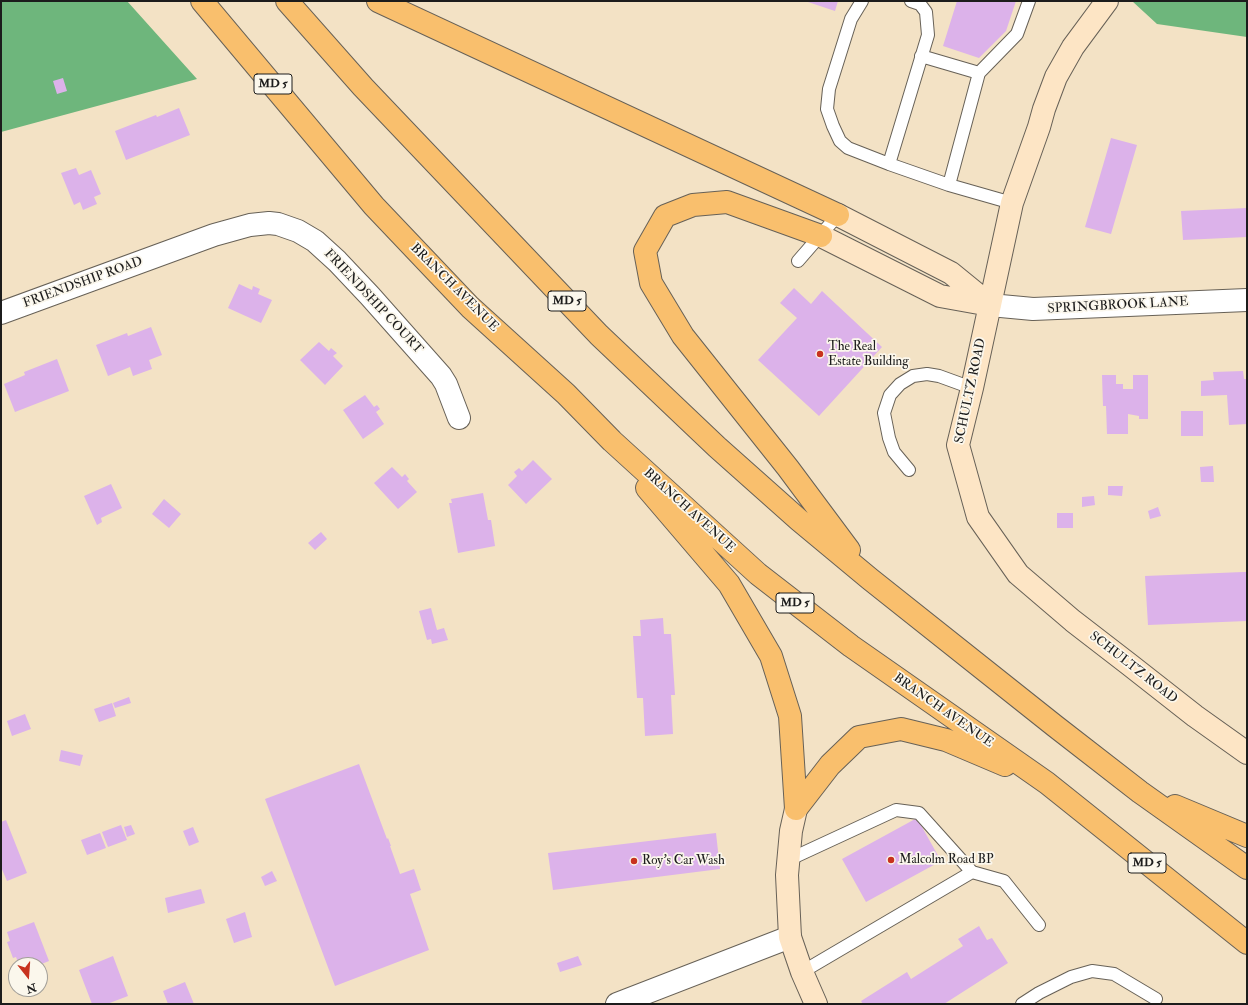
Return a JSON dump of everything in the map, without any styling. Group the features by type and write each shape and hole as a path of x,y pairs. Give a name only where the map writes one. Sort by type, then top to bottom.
{"highway":[{"name":"BRANCH AVENUE","path":"202,1 374,206 470,307 566,394 612,441 758,574 851,646 1047,783 1247,943"},
{"name":"MD 5","path":"287,1 363,87 599,335 717,447 799,520 870,578 1140,792 1247,868"},
{"path":"378,1 838,215"},
{"path":"821,236 727,202 693,205 665,216 645,251 651,283 683,336 788,468 870,578"},
{"path":"566,394 730,584 771,656 790,716 796,809"},
{"path":"796,809 830,765 859,737 901,729 946,740 1047,783"},
{"path":"1140,792 1247,836"}],"street":[{"name":"SCHULTZ ROAD","path":"1107,1 1072,47 1056,78 1012,203 972,388 958,445 978,517 1018,574 1098,640 1195,716 1247,753"},
{"path":"838,215 951,273 990,305"},
{"name":"FRIENDSHIP COURT","path":"164,253 238,227 260,223 278,224 298,231 315,241 337,261 428,361 446,384 459,418"},
{"path":"821,236 940,296 990,305"},
{"name":"FRIENDSHIP ROAD","path":"1,313 164,253"},
{"name":"SPRINGBROOK LANE","path":"990,305 1032,309 1247,300"},
{"path":"796,809 791,832 787,875 790,937 802,972 816,1004"},
{"path":"617,1004 790,937"}],"lane":[{"path":"862,1 851,19 829,89 828,109 833,126 840,141 848,148 889,164 949,185 1012,203"},
{"path":"889,164 928,36 926,12 920,4 911,1"},
{"path":"949,185 979,72 1017,34 1029,1"},
{"path":"921,56 979,72"},
{"path":"798,261 838,215"},
{"path":"910,470 894,452 889,438 884,413 890,395 900,384 913,376 927,374 938,376 972,388"},
{"path":"788,860 896,810 919,813 972,872 1004,881 1039,925"},
{"path":"802,972 972,872"},
{"path":"1022,1004 1039,993 1071,977 1092,971 1114,974 1156,999"}],"green space":[{"path":"1,1 127,1 197,79 1,132"},
{"path":"1132,1 1247,1 1247,37 1157,24"}],"building":[{"path":"805,1 838,1 835,11"},
{"path":"957,1 1016,1 1006,31 979,58 943,46"},
{"path":"63,78 67,91 57,94 53,81"},
{"path":"179,108 190,135 126,160 115,131"},
{"path":"1111,138 1137,145 1111,234 1085,227"},
{"path":"76,168 79,175 91,170 101,194 94,197 97,204 83,210 80,202 74,205 61,173"},
{"path":"1247,208 1247,237 1183,240 1181,211"},
{"path":"239,284 252,290 253,286 260,289 258,294 272,300 261,323 228,308"},
{"name":"The Real Estate Building","path":"794,288 811,304 822,291 882,347 819,416 758,360 797,318 780,303"},
{"path":"151,327 162,355 149,360 152,369 133,376 130,367 108,376 96,345 127,333 128,336"},
{"path":"319,342 329,351 331,348 337,353 333,356 343,366 325,385 300,360"},
{"path":"57,359 69,391 15,412 4,384 25,375 24,372"},
{"path":"1243,371 1244,379 1247,379 1247,424 1229,425 1227,395 1201,396 1201,381 1214,380 1213,372"},
{"path":"1102,375 1116,375 1116,384 1123,384 1123,389 1133,389 1133,375 1148,375 1148,419 1139,419 1139,416 1128,414 1128,434 1107,434 1106,406 1103,406"},
{"path":"365,395 374,407 377,405 380,409 376,412 384,424 363,439 343,410"},
{"path":"1181,411 1203,411 1203,436 1181,436"},
{"path":"533,460 552,479 526,504 508,485 517,476 514,472 519,468 522,471"},
{"path":"1213,466 1214,482 1201,482 1200,467"},
{"path":"392,467 402,477 405,474 409,479 407,481 417,492 398,509 374,483"},
{"path":"111,484 122,508 101,518 102,522 97,525 84,496"},
{"path":"1108,486 1123,486 1122,496 1108,495"},
{"path":"483,493 488,520 491,520 495,546 458,553 449,503 452,503 451,499"},
{"path":"1094,496 1095,505 1082,507 1082,497"},
{"path":"164,499 181,514 169,528 152,514"},
{"path":"1158,507 1161,516 1150,519 1148,511"},
{"path":"1057,513 1073,513 1073,528 1057,528"},
{"path":"321,532 327,539 315,550 308,543"},
{"path":"1247,572 1247,621 1148,625 1145,576"},
{"path":"431,608 437,630 444,628 448,640 432,644 431,639 427,640 419,611"},
{"path":"663,618 664,634 671,634 675,695 671,695 673,734 645,736 643,698 637,698 633,636 641,636 640,620"},
{"path":"129,697 131,703 115,708 113,703"},
{"path":"112,703 116,716 99,722 94,709"},
{"path":"25,714 31,729 12,736 7,721"},
{"path":"61,750 83,755 80,766 59,761"},
{"path":"359,764 391,846 400,874 414,869 421,890 410,894 429,950 335,986 265,799"},
{"name":"Malcolm Road BP","path":"917,818 941,861 866,902 842,859"},
{"path":"6,820 27,873 7,881 1,867 1,822"},
{"path":"121,825 127,840 108,847 102,832"},
{"path":"131,825 135,834 127,837 124,827"},
{"path":"193,827 199,842 189,846 183,831"},
{"path":"100,833 106,848 87,855 81,840"},
{"name":"Roy's Car Wash","path":"716,833 720,869 553,890 548,853"},
{"path":"272,871 277,881 265,886 261,877"},
{"path":"201,889 205,903 168,913 165,898"},
{"path":"245,912 252,937 234,943 226,919"},
{"path":"34,922 47,957 13,957 7,942 10,941 7,932"},
{"path":"979,926 987,940 992,938 1008,963 944,1004 863,1004 861,1001 907,972 911,979 963,946 958,939"},
{"path":"113,956 128,996 107,1004 92,1004 79,970"},
{"path":"578,956 582,965 560,972 557,963"},
{"path":"185,982 194,1004 168,1004 163,991"}],"place":[{"name":"The Real Estate Building","path":"820,354"},
{"name":"Malcolm Road BP","path":"891,860"},
{"name":"Roy's Car Wash","path":"634,861"}]}
